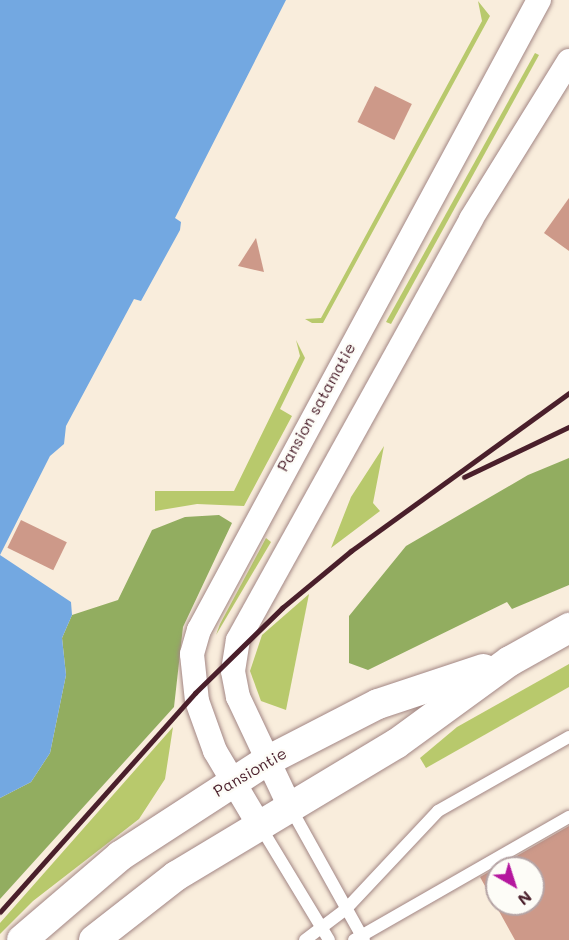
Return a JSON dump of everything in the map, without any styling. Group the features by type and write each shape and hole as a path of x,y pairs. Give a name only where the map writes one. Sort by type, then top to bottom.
{"street":[{"name":"Pansion satamatie","path":"259,825 215,751 193,684 192,654 200,630 539,0"},
{"path":"290,807 265,762 238,697 233,671 238,640 465,229 569,61"},
{"name":"Pansiontie","path":"94,940 145,897 259,825 396,744 510,661 569,628"},
{"name":"Pansiontie","path":"22,940 120,856 265,762 378,704 510,661"}],"lane":[{"path":"305,940 346,909 438,811 569,737"},
{"path":"290,807 360,939 569,817"},
{"path":"259,825 329,940"}],"green space":[{"path":"478,1 490,16 323,323 312,323 305,319 321,318 482,21"},
{"path":"535,53 539,55 391,324 386,322"},
{"path":"296,340 305,358 280,409 292,416 244,506 197,504 155,511 155,491 234,491 300,356"},
{"path":"384,446 373,503 380,511 331,548 351,497"},
{"path":"569,458 569,585 512,609 507,602 368,670 349,663 349,616 406,546 528,475"},
{"path":"219,515 232,523 183,627 174,707 0,899 0,798 31,782 50,753 66,675 62,638 72,615 118,600 152,530 185,517"},
{"path":"266,538 271,542 216,635 220,624"},
{"path":"309,594 286,710 261,701 250,671 262,635"},
{"path":"569,664 569,687 426,768 420,758 457,727"},
{"path":"173,727 165,779 139,819 33,901 0,934 0,923"}],"water":[{"path":"0,0 286,0 175,218 181,222 180,230 141,301 134,299 66,426 64,444 50,456 0,555"},
{"path":"0,555 71,602 72,615 62,638 66,675 50,753 31,782 0,798"}],"building":[{"path":"375,86 412,104 394,140 357,122"},
{"path":"569,198 569,251 544,233"},
{"path":"256,238 264,272 238,266"},
{"path":"21,520 67,542 53,570 7,548"},
{"path":"569,826 569,940 515,940 502,916 545,916 545,856 517,856"},
{"path":"485,874 485,886 480,877"}],"railway":[{"path":"0,912 195,693 282,608 351,551 569,393"},
{"path":"464,477 569,427"}]}
